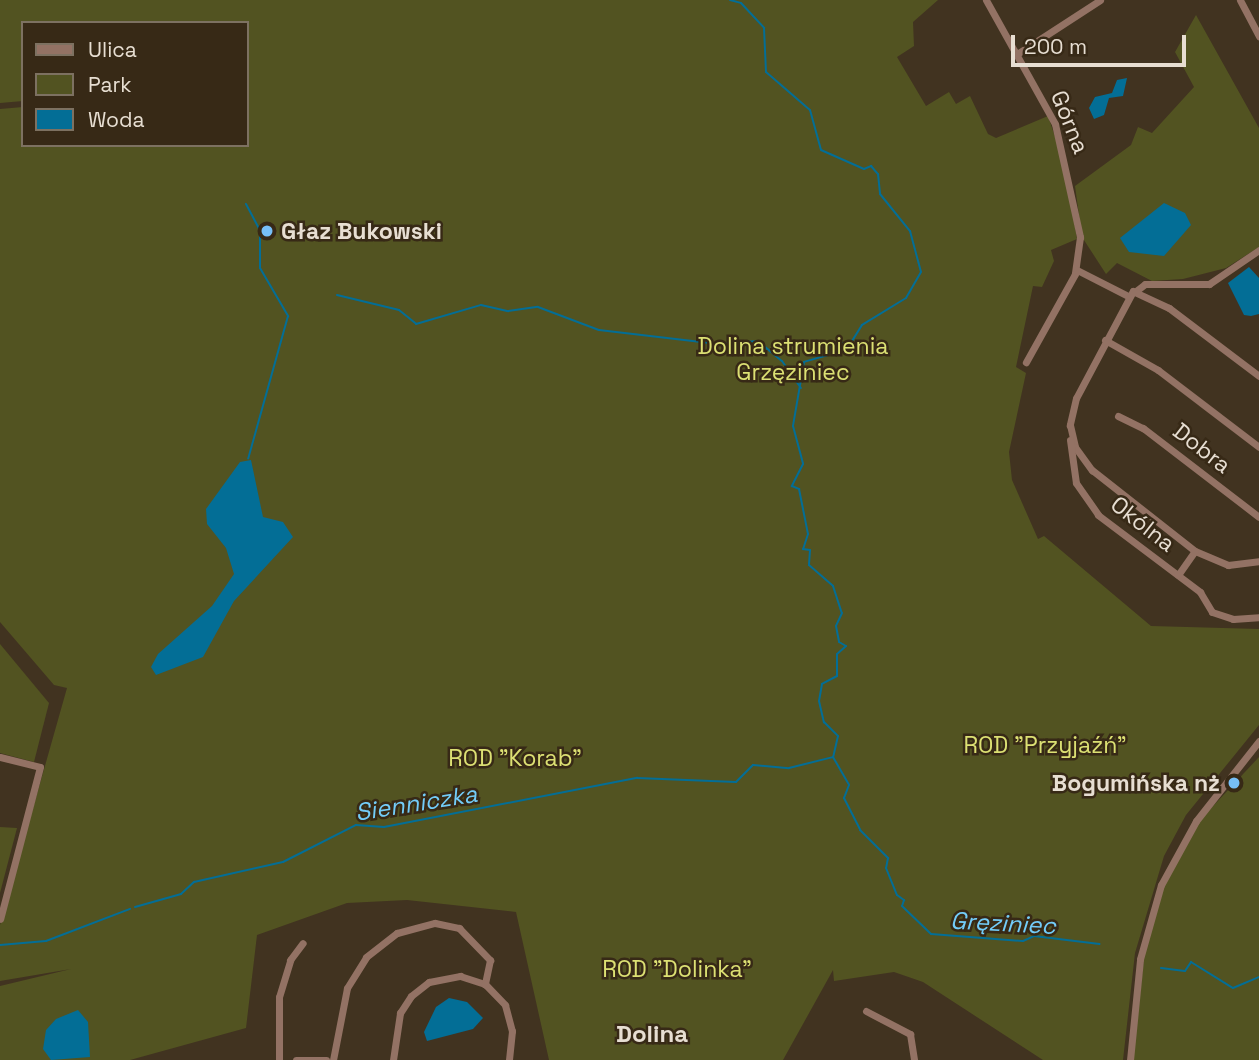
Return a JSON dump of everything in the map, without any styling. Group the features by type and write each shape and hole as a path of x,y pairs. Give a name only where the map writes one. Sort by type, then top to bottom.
{"street":[{"name":"Górna","path":"986,0 1052,117 1065,157 1080,237 1077,270 1026,362"},
{"path":"1017,54 1100,0"},
{"path":"1240,0 1259,36"},
{"path":"1077,270 1128,296 1145,284 1209,284 1259,250"},
{"path":"1136,290 1169,307 1259,376"},
{"name":"Okólna","path":"1128,296 1074,404 1070,433 1073,472 1090,506 1178,575 1195,551"},
{"path":"1105,340 1153,366 1259,447"},
{"name":"Dobra","path":"1118,416 1143,428 1259,517"},
{"name":"Okólna","path":"1070,433 1092,470 1195,551 1228,565 1259,561"},
{"path":"1178,575 1216,614 1259,617"},
{"path":"1130,1060 1140,959 1161,885 1196,821 1259,741"},
{"path":"0,757 40,767 0,919"},
{"path":"333,1060 347,988 366,957 397,933 435,923 459,928 490,960 485,984"},
{"path":"279,1060 279,997 290,960 303,943"},
{"path":"393,1060 400,1013 416,990 453,976 485,984 508,1013 509,1060"},
{"path":"866,1011 906,1031 916,1046 915,1059 924,1060"},
{"path":"296,1060 326,1060"}],"green space":[{"path":"0,0 938,0 913,22 914,46 897,57 926,106 949,92 956,104 970,96 988,134 996,138 1048,116 1065,166 1077,239 1051,250 1054,261 1042,287 1033,286 1016,367 1026,373 1009,452 1012,480 1038,539 1044,536 1151,626 1259,629 1259,725 1186,815 1164,856 1135,953 1123,1060 1043,1060 923,982 894,972 834,981 833,970 783,1060 549,1060 516,912 407,900 347,903 257,935 246,1028 130,1060 0,1060 0,986 71,969 0,981 0,925 67,688 54,685 0,622 0,109 21,107 21,147 248,147 248,21 21,21 21,101 0,103"},
{"path":"1196,15 1259,128 1259,247 1226,268 1183,279 1152,281 1117,263 1106,274 1082,237 1075,186 1131,145 1138,127 1152,133 1194,87 1175,52"},
{"path":"0,644 49,703 34,762 0,753"},
{"path":"1259,757 1259,1060 1133,1060 1145,948 1164,886 1201,819"},
{"path":"0,827 17,828 0,893"}],"water":[{"path":"1127,78 1123,96 1109,98 1104,115 1094,119 1089,108 1095,97 1112,93 1117,80"},
{"path":"1164,203 1185,213 1191,225 1164,256 1129,252 1120,238"},
{"path":"1249,267 1259,278 1259,314 1251,316 1244,315 1228,283"},
{"path":"251,460 263,517 283,522 293,537 234,601 203,657 156,675 151,667 158,654 212,606 234,574 226,548 207,524 206,509 240,462"},
{"path":"449,998 467,1002 483,1018 473,1029 427,1041 424,1032 436,1007"},
{"path":"78,1010 88,1022 90,1057 51,1060 43,1049 46,1030 56,1019"}],"waterway":[{"name":"Gręziniec","path":"730,0 741,3 764,28 766,72 810,110 821,150 864,169 871,166 878,174 880,194 910,231 921,272 906,298 862,325 852,341 830,346 828,355 804,362 793,426 803,464 792,486 799,489 808,534 803,549 810,550 809,565 833,586 842,613 836,626 839,642 846,646 837,654 837,676 822,684 819,701 824,722 838,736 833,757 849,785 844,798 860,830 888,858 886,868 897,895 904,900 902,906 931,934 1023,941 1034,936 1100,944"},
{"path":"246,204 260,230 260,268 288,316 248,459"},
{"path":"337,295 399,310 416,324 481,305 508,311 538,307 599,330 718,344 758,341 782,361 801,388"},
{"name":"Sienniczka","path":"135,907 181,894 194,882 283,862 356,825 384,827 637,778 736,782 753,765 789,768 833,757"},
{"name":"Sienniczka","path":"0,945 46,941 130,909"},
{"name":"Gręziniec","path":"1161,968 1185,971 1191,962 1233,988 1259,977"}],"place":[{"name":"Głaz Bukowski","path":"267,231"},
{"name":"Bogumińska nż","path":"1234,783"}],"district":[{"name":"Dolina","path":"652,1034"}],"park label":[{"name":"Dolina strumienia Grzęziniec","path":"793,359"},
{"name":"ROD \"Przyjaźń\"","path":"1045,745"},
{"name":"ROD \"Korab\"","path":"515,758"},
{"name":"ROD \"Dolinka\"","path":"677,969"}]}
